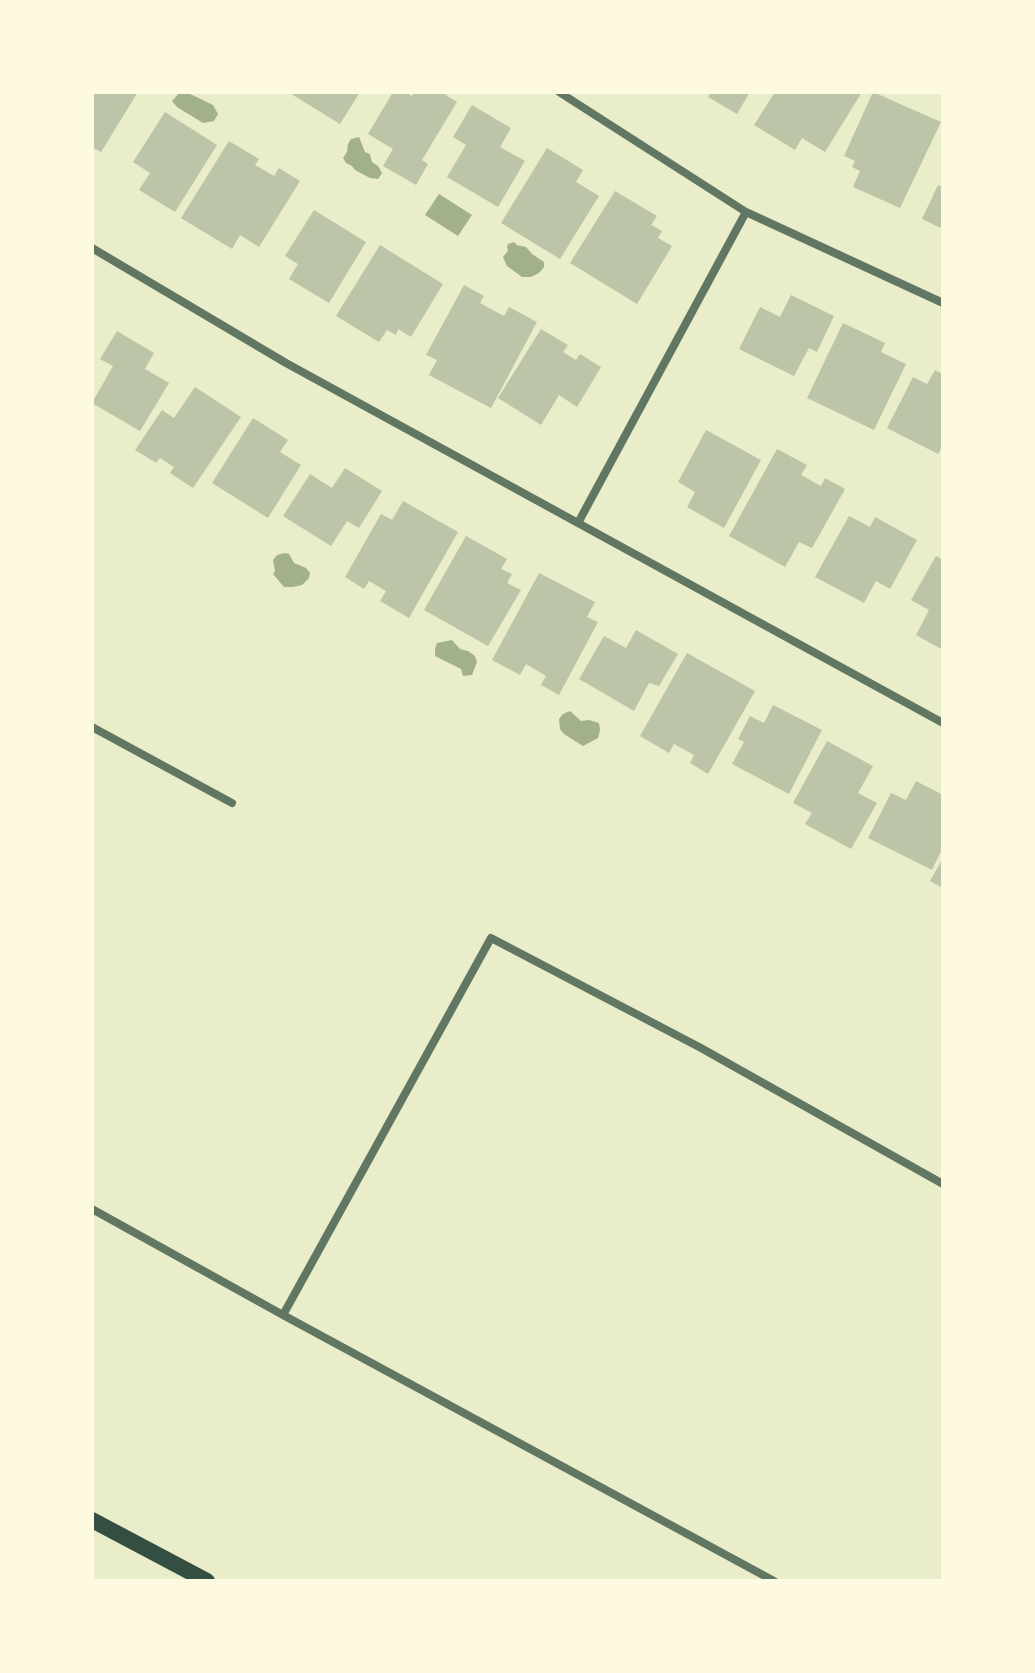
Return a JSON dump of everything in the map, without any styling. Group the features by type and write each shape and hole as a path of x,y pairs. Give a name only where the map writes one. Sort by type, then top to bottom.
{"main road":[{"path":"92,1520 207,1581"}],"street":[{"path":"559,92 746,212 943,303"},
{"path":"578,523 746,212"},
{"path":"92,248 286,363 943,723"},
{"path":"92,727 232,803"},
{"path":"283,1315 491,938 701,1048 943,1184"},
{"path":"92,1209 774,1581"}],"shaded area":[{"path":"180,92 213,105 218,114 214,121 203,123 177,107 172,101"},
{"path":"359,137 365,152 370,154 372,162 382,173 378,179 355,170 343,158 351,139"},
{"path":"439,194 472,215 458,236 425,215"},
{"path":"514,242 526,247 544,262 539,273 522,277 507,266 503,257 508,251 508,244"},
{"path":"285,553 310,573 302,585 284,587 273,574 273,560"},
{"path":"452,640 460,649 475,656 477,662 472,675 463,676 461,669 435,656 437,643"},
{"path":"570,711 581,721 599,723 598,738 583,746 564,734 559,719"}],"building":[{"path":"92,92 138,92 101,152 92,147"},
{"path":"288,92 360,92 340,124"},
{"path":"393,92 406,92 412,96 414,92 441,92 457,102 422,160 428,164 416,185 383,166 393,149 368,134"},
{"path":"711,92 750,92 737,114 708,97"},
{"path":"775,92 862,92 825,152 802,138 795,150 754,125"},
{"path":"873,92 941,122 900,208 853,187 860,171 852,167 855,161 844,156"},
{"path":"472,105 511,128 500,147 525,161 498,207 447,177 466,145 453,137"},
{"path":"165,112 217,145 175,212 139,190 150,173 133,162"},
{"path":"229,141 259,159 255,165 274,176 279,168 300,181 259,247 240,235 232,249 181,218"},
{"path":"547,148 583,170 576,182 599,196 560,259 501,223"},
{"path":"938,185 943,187 943,229 922,219"},
{"path":"615,191 657,216 651,225 662,231 658,238 672,246 637,304 570,263"},
{"path":"314,210 366,242 329,303 289,279 298,264 285,256"},
{"path":"380,245 443,284 411,337 398,329 396,335 387,330 379,342 336,316"},
{"path":"464,285 484,296 480,303 504,316 509,307 537,322 491,408 429,375 437,360 426,355"},
{"path":"791,295 834,316 817,352 809,348 794,376 739,349 760,307 780,317"},
{"path":"843,323 885,343 881,352 906,364 874,430 807,398"},
{"path":"541,329 568,345 563,352 576,360 580,354 601,367 577,407 559,395 541,425 498,398"},
{"path":"117,331 154,353 145,369 169,383 140,431 92,403 113,366 100,359"},
{"path":"935,370 943,374 943,445 938,454 887,428 913,377 927,384"},
{"path":"195,387 241,417 193,488 170,473 174,467 160,458 156,463 135,450 162,410 174,418"},
{"path":"253,418 288,440 280,452 301,465 268,518 212,483"},
{"path":"706,430 761,460 724,528 687,507 695,492 678,482"},
{"path":"777,449 807,465 801,475 821,486 825,478 845,489 812,548 799,542 785,567 729,536"},
{"path":"345,468 382,491 359,528 347,521 331,546 283,516 310,474 332,488"},
{"path":"403,501 458,532 409,618 380,601 386,591 369,581 364,589 345,577 381,514 392,520"},
{"path":"849,516 870,527 875,517 917,540 890,589 876,581 864,603 815,577"},
{"path":"466,536 507,559 501,569 512,574 507,583 521,590 488,646 424,610"},
{"path":"936,556 943,560 943,650 916,635 929,610 911,600"},
{"path":"539,573 595,602 587,617 598,622 559,695 541,685 546,676 526,664 520,675 492,660"},
{"path":"636,630 678,654 659,686 649,683 634,711 579,679 604,636 626,648"},
{"path":"687,653 755,691 708,774 690,763 694,755 674,744 669,753 640,736"},
{"path":"773,705 822,730 789,794 732,764 744,742 738,739 750,716 764,723"},
{"path":"827,741 873,766 858,793 877,803 851,849 805,824 812,813 793,803"},
{"path":"916,781 943,795 943,847 932,870 868,838 891,793 906,800"},
{"path":"943,858 943,888 930,881"}]}
